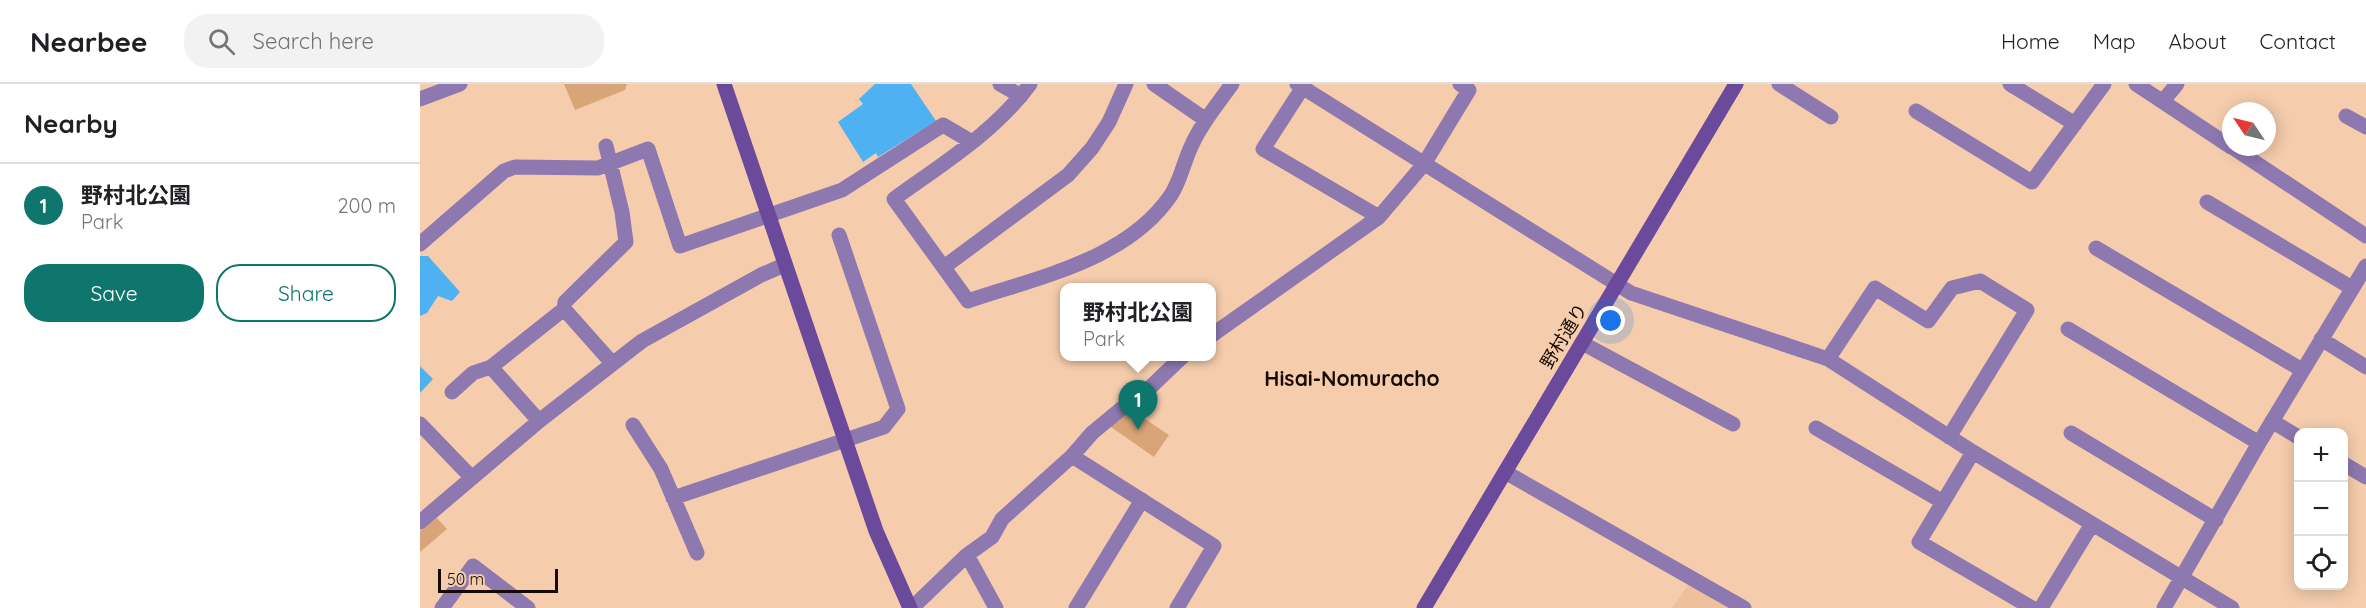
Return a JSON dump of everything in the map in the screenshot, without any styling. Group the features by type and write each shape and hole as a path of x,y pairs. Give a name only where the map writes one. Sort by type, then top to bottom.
{"street":[{"path":"420,99 460,84"},
{"path":"724,84 876,531 911,608 967,555 992,537 1002,519 1072,456 1092,433 1120,409 1137,400 1180,361"},
{"path":"1000,84 1025,90 986,132 894,199 968,301 1093,258 1121,243 1151,219 1173,193 1190,148 1206,120 1232,84"},
{"path":"944,267 1068,175 1098,140 1109,123 1126,84"},
{"path":"1154,84 1206,120"},
{"path":"1216,332 1378,217 1407,187 1424,164 1469,90 1460,84"},
{"name":"野村通り","path":"1424,608 1736,84"},
{"path":"1779,84 1831,117"},
{"path":"2010,84 2075,124"},
{"path":"1916,111 2032,182 2104,84"},
{"path":"2136,84 2222,141"},
{"path":"2163,101 2178,84"},
{"path":"1378,217 1263,148 1302,85 1439,174 1631,293 1828,359 1973,452 2232,608"},
{"path":"2346,116 2366,127"},
{"path":"420,244 504,171 515,167 598,168 648,149 680,246 842,190 943,125 972,142"},
{"path":"452,392 473,373 491,367 564,309 565,302 626,242 622,212 606,146"},
{"path":"2245,156 2366,236"},
{"path":"1407,187 1439,174"},
{"path":"2207,202 2352,288"},
{"path":"674,498 884,427 898,409 839,235"},
{"path":"2096,248 2302,370"},
{"path":"420,522 539,421 642,341 760,275 784,265"},
{"path":"2164,608 2302,370 2366,266"},
{"path":"1828,359 1875,288 1928,321 1952,288 1980,281 2027,309 1950,437"},
{"path":"564,309 612,363"},
{"path":"2068,329 2259,443"},
{"path":"2321,339 2366,367"},
{"path":"1582,344 1732,424"},
{"path":"491,367 539,421"},
{"path":"2272,421 2294,435"},
{"path":"420,424 472,478"},
{"path":"633,425 662,469 697,553"},
{"path":"1816,428 1943,502"},
{"path":"2071,433 2216,520"},
{"path":"1973,452 1919,542 2032,608"},
{"path":"1072,456 1214,546 1177,608"},
{"path":"2348,467 2366,477"},
{"path":"1505,472 1744,608"},
{"path":"1076,608 1142,500"},
{"path":"2041,608 2092,524"},
{"path":"967,555 996,608"},
{"path":"442,608 473,566 528,608"}],"shaded area":[{"path":"564,84 627,84 625,90 575,110"},
{"path":"1130,409 1169,435 1154,457 1108,425"},
{"path":"437,518 447,529 420,552 420,531"},
{"path":"1689,584 1733,608 1672,608"}],"water":[{"path":"875,84 911,84 936,121 878,157 876,153 863,162 838,122 863,104 859,99"},
{"path":"420,256 428,256 460,292 452,301 438,296 427,313 420,316"},
{"path":"420,366 433,379 420,393"}],"place":[{"name":"野村北公園","path":"1138,430"}],"district":[{"name":"Hisai-Nomuracho","path":"1352,379"}]}
